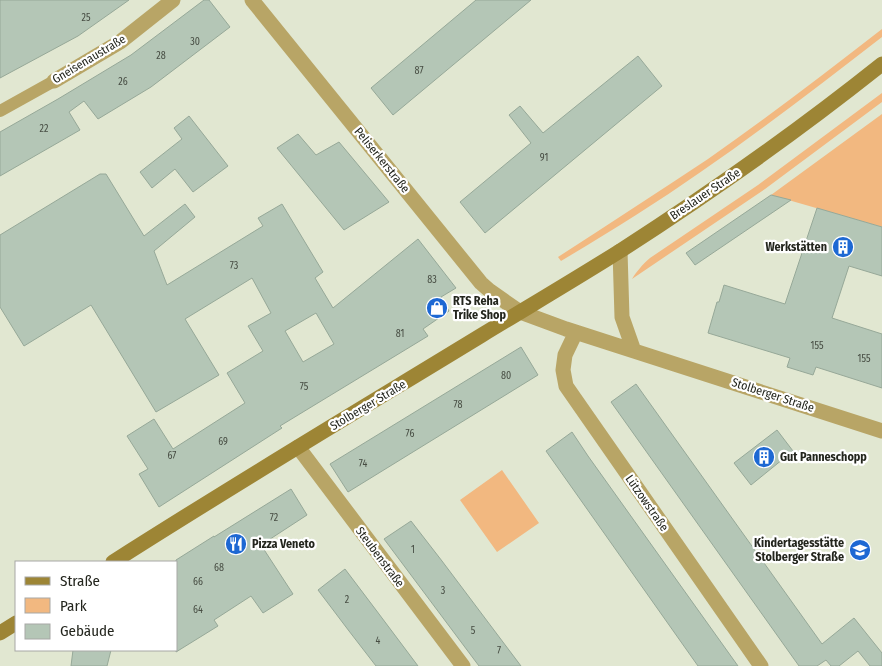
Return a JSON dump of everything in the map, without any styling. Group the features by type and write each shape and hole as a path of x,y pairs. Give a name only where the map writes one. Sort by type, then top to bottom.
{"main road":[{"name":"Breslauer Straße","path":"520,312 620,251 742,169 837,100 882,64"},
{"name":"Stolberger Straße","path":"115,561 520,312"},
{"path":"0,633 15,624"}],"street":[{"name":"Gneisenaustraße","path":"0,111 120,42 173,0"},
{"name":"Peliserkerstraße","path":"252,0 481,283 520,312"},
{"path":"620,251 622,317 634,351"},
{"name":"Stolberger Straße","path":"520,312 634,351 882,430"},
{"name":"Lützowstraße","path":"576,332 565,355 563,370 566,386 761,666"},
{"name":"Steubenstraße","path":"298,447 463,666"}],"green space":[{"path":"882,29 882,37 730,151 608,233 561,261 558,257 708,159"},
{"path":"882,93 882,102 765,189 632,279 650,258 758,185"},
{"path":"882,114 882,227 771,195"},
{"path":"502,470 539,523 497,552 460,500"}],"building":[{"path":"0,0 129,0 78,36 0,78"},
{"path":"204,0 209,0 230,27 151,87 98,119 84,101 69,112 80,130 0,176 0,132 131,55"},
{"path":"476,0 531,0 393,115 371,88"},
{"path":"638,56 662,86 485,233 460,202 531,143 509,115 520,106 543,133"},
{"path":"189,116 228,166 193,192 175,169 152,188 140,172 182,139 174,128"},
{"path":"298,134 316,155 339,142 389,202 344,230 277,148"},
{"path":"100,174 106,174 144,236 185,204 195,217 154,251 167,285 263,226 258,218 282,204 323,272 315,278 333,308 418,239 456,288 441,297 449,311 423,329 428,336 280,426 282,428 159,507 139,474 148,469 127,436 154,419 173,449 245,403 227,373 263,351 248,326 271,313 252,278 185,319 219,375 156,412 91,305 24,346 0,307 0,235","holes":["316,313 334,344 303,362 285,331"]},
{"path":"771,195 791,200 695,265 686,253"},
{"path":"817,208 882,227 882,276 849,266 832,318 882,334 882,388 816,367 813,375 787,367 790,358 708,333 724,285 785,304"},
{"path":"521,347 538,375 348,492 330,464"},
{"path":"636,384 822,644 854,618 882,653 882,666 870,666 858,651 839,666 831,666 826,660 817,666 799,666 611,402"},
{"name":"Gut Panneschopp","path":"777,430 793,451 751,485 734,463"},
{"path":"572,432 738,666 698,666 546,451"},
{"path":"291,489 307,515 261,545 293,594 263,613 251,596 214,620 218,626 178,651 178,561 176,560"},
{"path":"411,521 521,666 479,666 384,539"},
{"path":"345,569 418,666 376,666 318,590"},
{"path":"73,651 111,651 107,666 71,666"}],"place":[{"name":"Werkstätten","path":"843,247"},
{"name":"RTS Reha Trike Shop","path":"437,308"},
{"name":"Gut Panneschopp","path":"764,457"},
{"name":"Pizza Veneto","path":"236,544"},
{"name":"Kindertagesstätte Stolberger Straße","path":"860,550"}]}
